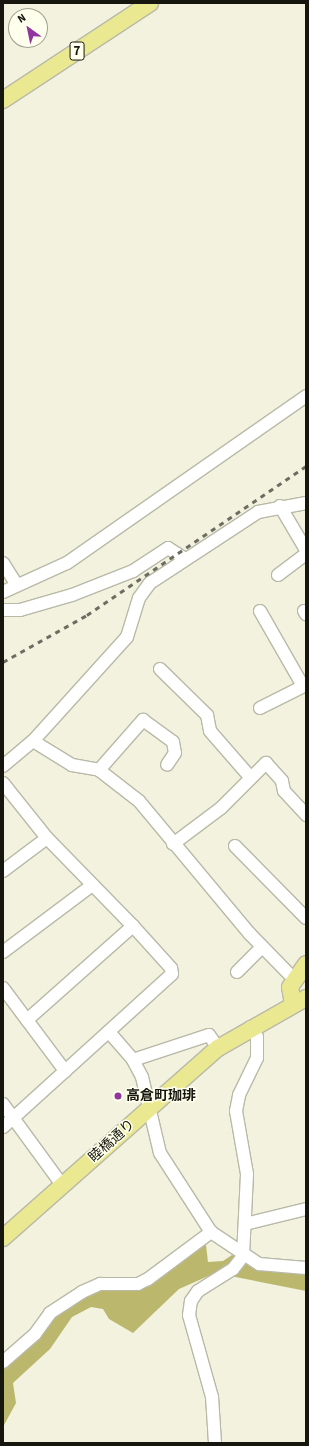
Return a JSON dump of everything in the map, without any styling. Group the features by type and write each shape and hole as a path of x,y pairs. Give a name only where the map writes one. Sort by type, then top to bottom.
{"main road":[{"name":"7","path":"3,100 150,3"},
{"path":"300,1001 290,986 294,978 306,964"},
{"name":"睦橋通り","path":"3,1238 218,1048 250,1027 300,1001"}],"street":[{"path":"3,592 67,563 306,396"},
{"path":"3,766 33,741 127,637 139,598 150,583 258,512 280,506 306,503"},
{"path":"280,506 306,550"},
{"path":"3,610 20,610 72,595 133,571 168,548 185,559"},
{"path":"278,575 306,554"},
{"path":"3,563 17,585"},
{"path":"260,612 304,686 260,708"},
{"path":"160,669 207,715 210,731 250,778"},
{"path":"99,770 143,720 173,742 175,753 167,765"},
{"path":"33,741 78,768 99,770 153,815 173,844 262,946 294,978"},
{"path":"173,844 221,808 266,763 282,781 284,791 306,815"},
{"path":"3,1127 172,974 171,968 133,926 91,886 47,838 4,785"},
{"path":"3,871 47,838"},
{"path":"235,846 306,918"},
{"path":"3,952 91,886"},
{"path":"27,1020 133,926"},
{"path":"238,972 262,946"},
{"path":"3,988 65,1071"},
{"path":"215,1443 212,1397 191,1328 191,1301 198,1291 233,1269 243,1256 248,1174 236,1111 242,1088 257,1058 257,1037 250,1027"},
{"path":"109,1032 133,1060 151,1106 160,1152 211,1232 243,1256 259,1264 306,1268"},
{"path":"133,1060 209,1035 218,1048"},
{"path":"3,1104 62,1185"},
{"path":"245,1224 306,1209"},
{"path":"3,1362 35,1334 50,1313 82,1292 100,1284 138,1284 148,1279 211,1232"}],"shaded area":[{"path":"206,1245 208,1262 223,1261 232,1255 271,1269 306,1273 306,1291 215,1273 179,1289 133,1333 109,1319 103,1309 91,1307 72,1317 50,1349 13,1383 16,1403 3,1427 3,1364 52,1318 92,1288 147,1284 192,1248"}],"railway":[{"path":"3,662 87,615 306,466"}],"place":[{"name":"高倉町珈琲","path":"118,1096"}]}
